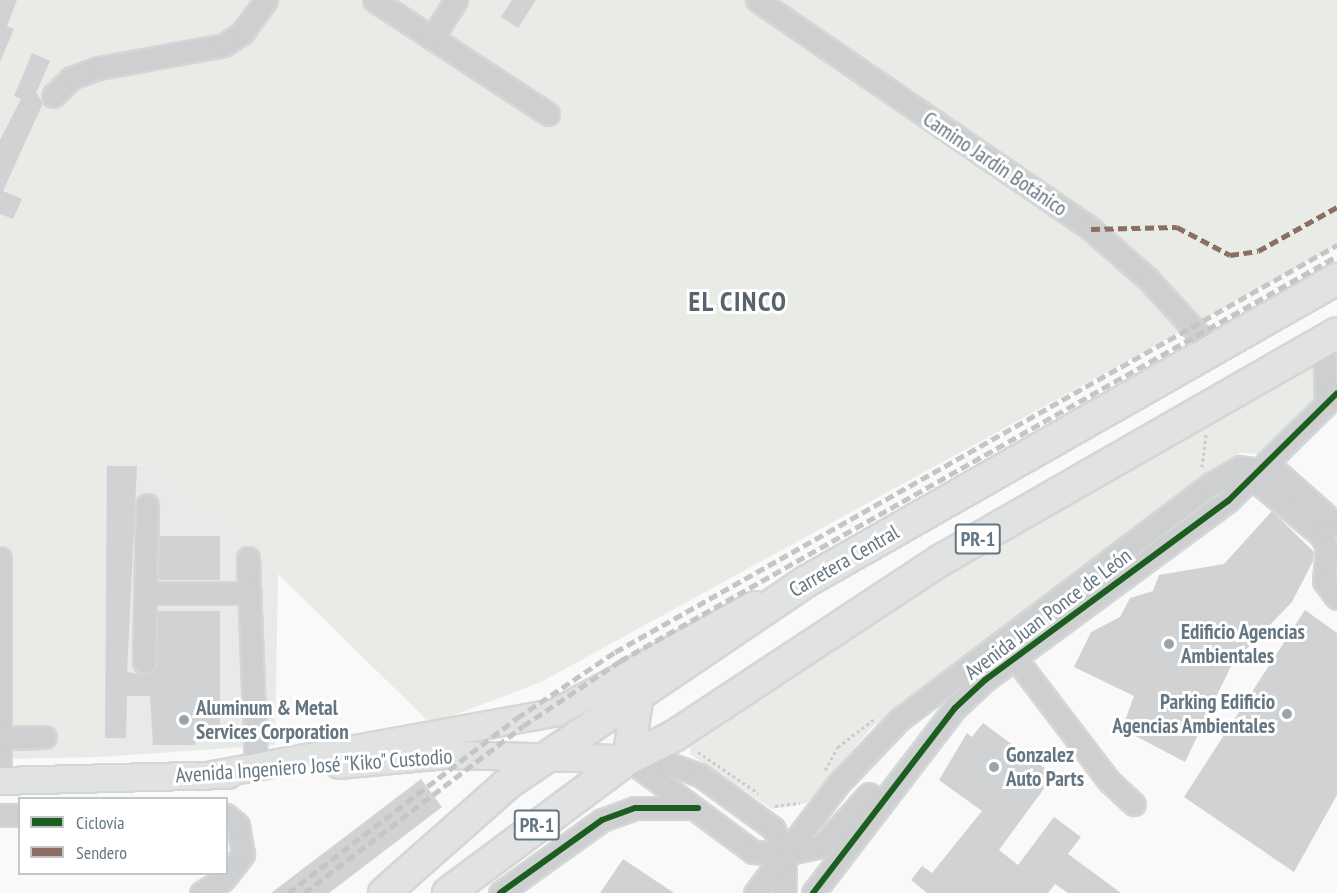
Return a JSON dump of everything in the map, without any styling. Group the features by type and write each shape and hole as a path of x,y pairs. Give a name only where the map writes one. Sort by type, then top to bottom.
{"highway":[{"name":"Carretera Central","path":"384,893 544,757 807,581 1337,279"},
{"name":"PR-1","path":"448,893 628,759 674,736 941,560 1330,337"},
{"path":"628,759 638,695"}],"main road":[{"path":"212,775 557,712 710,625 807,581"},
{"name":"Avenida Ingeniero José \"Kiko\" Custodio","path":"0,781 212,775 446,755 628,759"}],"street":[{"path":"53,96 71,78 99,68 224,45 242,33 266,0"},
{"path":"374,0 548,114"},
{"path":"432,38 456,0"},
{"name":"Camino Jardín Botánico","path":"757,0 1091,229 1148,279 1214,351"},
{"path":"1330,337 1332,398"},
{"name":"Avenida Juan Ponce de León","path":"755,893 838,784 900,719 1009,650 1260,470 1332,398"},
{"path":"1260,470 1337,525"},
{"path":"1260,470 1321,535 1327,546 1323,581 1337,598"},
{"path":"144,662 147,505"},
{"path":"0,558 0,781"},
{"path":"248,558 256,766"},
{"path":"145,593 250,593"},
{"path":"1009,650 1109,781 1134,804"},
{"name":"Avenida Juan Ponce de León","path":"813,893 925,740 1009,650"},
{"path":"0,738 45,737"},
{"path":"628,759 698,808 753,852 785,854 833,838 905,754 925,740"},
{"path":"628,759 664,762 700,775 773,828 785,854 784,893"},
{"path":"0,801 18,801"},
{"path":"500,893 602,820 635,808 698,808"},
{"path":"0,815 18,815"},
{"path":"228,817 238,825 243,854 228,874"},
{"path":"201,893 223,880 227,875"}],"path":[{"path":"1196,412 1208,445 1197,472"},
{"path":"822,775 838,747 884,712"},
{"path":"698,752 737,774 765,802 779,808 806,798"}],"shaded area":[{"path":"0,0 1337,0 1337,246 541,682 431,724 278,574 154,466 105,460 101,757 0,759"},
{"path":"1337,348 1337,376 1264,454 1241,453 1210,473 872,727 807,803 772,809 690,754 690,745 908,596"},
{"path":"105,460 154,466 278,574 275,745 101,757"}],"building":[{"path":"0,0 17,0 7,26 14,29 0,62"},
{"path":"512,0 536,0 518,28 501,17"},
{"path":"32,53 50,61 36,93 43,103 3,191 22,199 13,219 0,214 0,140 21,99 14,96"},
{"path":"107,466 137,466 127,672 144,675 155,668 158,611 220,611 220,738 195,738 195,745 153,745 150,696 127,696 126,738 105,738"},
{"name":"Edificio Agencias Ambientales","path":"1272,511 1314,552 1313,561 1292,602 1232,664 1185,762 1122,729 1134,696 1074,667 1091,632 1120,617 1130,598 1153,591 1159,575 1224,564"},
{"path":"159,536 220,536 220,580 159,580"},
{"name":"Parking Edificio Agencias Ambientales","path":"1305,610 1337,633 1337,795 1294,872 1184,797"},
{"path":"983,723 1054,775 999,850 1018,865 1054,817 1081,837 1068,854 1121,893 1068,893 1055,884 1048,893 927,893 911,880 922,866 932,873 982,811 939,780 967,733 972,737"},
{"path":"421,779 442,807 329,893 271,893"},
{"path":"623,859 674,893 600,893"}],"railway":[{"path":"288,893 517,718 615,652 1337,245"},
{"path":"304,893 523,726 620,661 1337,256"}],"marked path":[{"path":"1091,229 1177,227 1230,255 1258,251 1337,207"}],"cycle path":[{"path":"813,893 955,708 985,680 1228,501 1337,393"},
{"path":"500,893 602,820 635,808 698,808"}],"place":[{"name":"Edificio Agencias Ambientales","path":"1169,644"},
{"name":"Parking Edificio Agencias Ambientales","path":"1287,714"},
{"name":"Aluminum & Metal Services Corporation","path":"184,720"},
{"name":"Gonzalez Auto Parts","path":"994,767"}],"district":[{"name":"EL CINCO","path":"738,302"}]}
